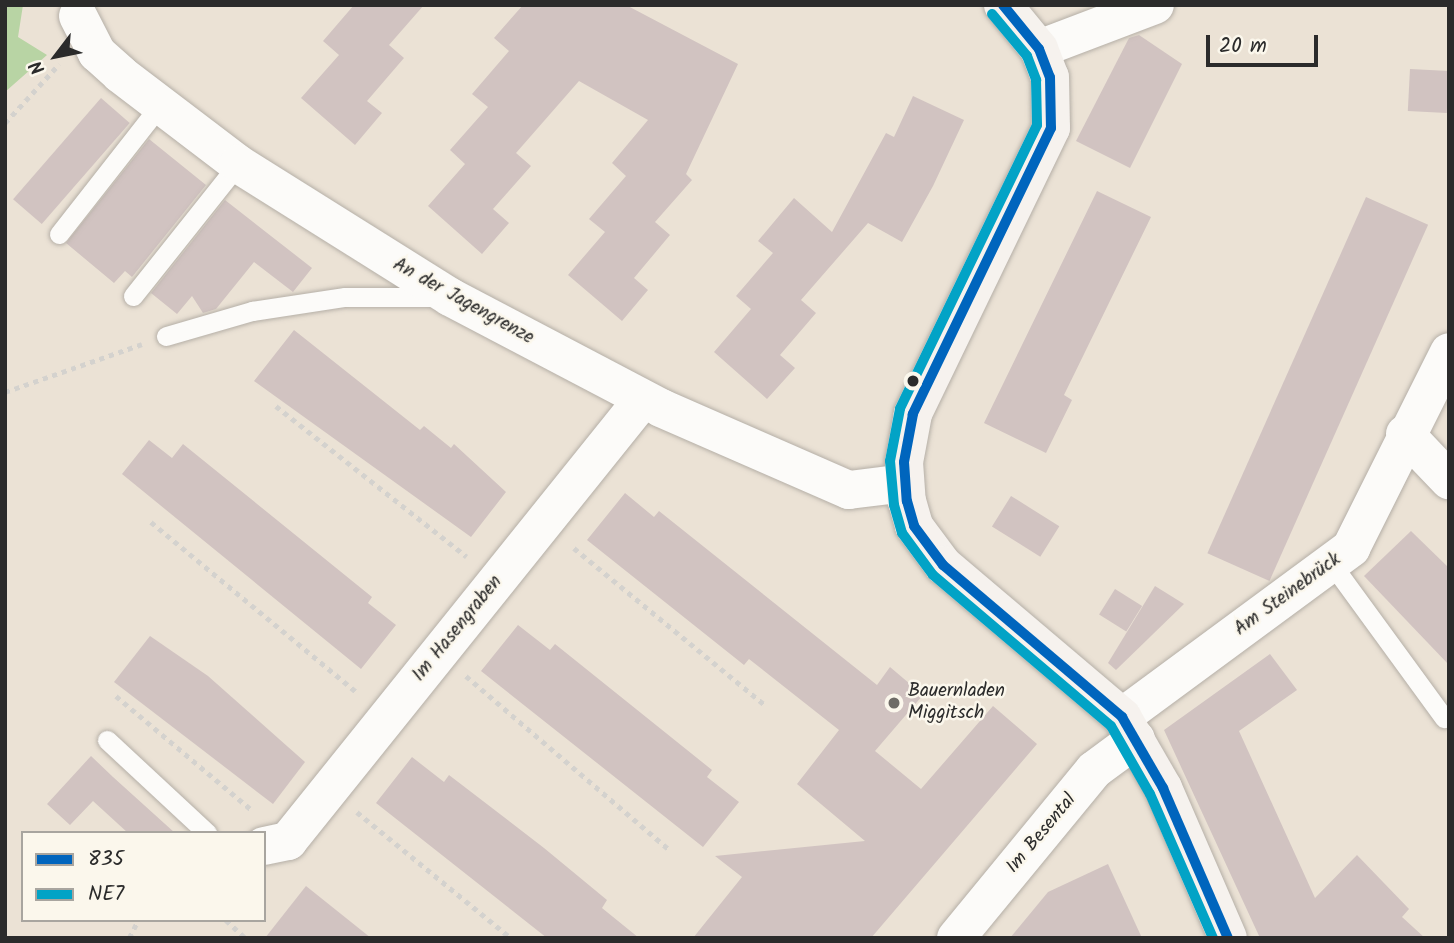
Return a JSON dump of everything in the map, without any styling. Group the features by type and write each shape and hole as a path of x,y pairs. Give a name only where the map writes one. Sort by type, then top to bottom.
{"street":[{"path":"1003,5 1040,49 1050,77 1051,128 913,414 905,483 914,526 943,565 1129,728 1228,938"},
{"path":"1040,49 1155,5"},
{"name":"An der Jagengrenze","path":"78,16 97,52 238,163 450,297 643,399 849,490 905,483"},
{"name":"Am Steinebrück","path":"1129,728 1351,548 1405,434 1449,352"},
{"name":"Im Hasengraben","path":"276,844 330,789 643,399"},
{"path":"1405,434 1449,480"},
{"name":"Im Besental","path":"956,938 1129,728"}],"lane":[{"path":"59,234 161,104"},
{"path":"133,296 238,163"},
{"path":"166,336 252,311 345,297 450,297"},
{"path":"1331,563 1444,718"},
{"path":"107,740 205,831"}],"path":[{"path":"5,123 55,65 97,52"},
{"path":"5,392 166,336"},
{"path":"276,406 497,580"},
{"path":"151,522 387,718"},
{"path":"543,523 765,705"},
{"path":"439,653 670,850"},
{"path":"116,696 262,831"},
{"path":"330,789 511,938"},
{"path":"129,938 137,922"},
{"path":"228,922 245,938"}],"green space":[{"path":"5,5 23,5 18,37 47,55 5,92"}],"building":[{"path":"354,5 424,5 389,45 404,58 367,101 382,113 355,145 301,98 339,55 323,41"},
{"path":"523,5 626,5 738,64 686,174 692,180 655,222 670,235 634,278 648,290 622,321 568,275 605,232 589,219 626,176 612,163 648,120 579,81 516,153 531,166 493,209 509,223 482,254 428,206 465,164 450,150 488,107 472,94 509,51 494,38"},
{"path":"1139,35 1182,64 1130,168 1076,141 1129,38"},
{"path":"1410,69 1449,71 1447,113 1408,111"},
{"path":"913,96 964,120 933,186 902,242 868,223 801,300 816,313 780,355 795,368 767,399 714,352 751,309 736,296 773,253 758,241 794,198 832,232 886,133 894,137"},
{"path":"101,98 130,123 42,224 13,199"},
{"path":"149,139 206,185 132,277 125,271 114,283 66,243"},
{"path":"1097,191 1151,217 1064,395 1072,400 1046,453 984,423"},
{"path":"1366,197 1428,225 1269,581 1207,553"},
{"path":"225,200 312,268 293,292 254,262 216,309 203,313 192,296 177,314 151,293"},
{"path":"294,330 420,430 424,426 451,448 454,444 506,492 471,537 254,381"},
{"path":"149,440 172,458 183,444 372,597 368,603 396,625 361,669 122,474"},
{"path":"625,493 654,517 659,511 877,685 890,667 923,695 875,751 921,789 993,706 1037,744 871,938 693,938 742,877 715,856 865,841 797,784 839,730 749,659 744,665 587,540"},
{"path":"1011,496 1059,526 1040,557 992,527"},
{"path":"1411,531 1449,568 1449,665 1364,576"},
{"path":"1155,586 1184,604 1116,670 1108,663"},
{"path":"1115,589 1142,606 1126,631 1099,614"},
{"path":"518,625 550,650 555,644 712,770 707,777 739,802 703,847 481,671"},
{"path":"150,636 208,676 305,762 273,804 114,682"},
{"path":"1270,654 1297,690 1239,731 1315,898 1357,855 1409,909 1402,917 1425,938 1260,938 1164,730"},
{"path":"91,756 173,831 126,831 93,801 70,825 47,804"},
{"path":"412,757 444,782 449,775 544,848 607,900 602,908 639,938 547,938 376,803"},
{"path":"1108,864 1142,938 1010,938 1048,892"},
{"path":"306,886 371,938 265,938"}],"transit line":[{"name":"835","path":"1003,5 1039,49 1050,77 1051,128 913,414 904,462 907,501 914,526 943,565 1122,717 1163,788 1228,938"},
{"name":"NE7","path":"992,14 1027,56 1036,80 1037,125 900,409 890,461 894,505 902,533 933,575 1111,726 1150,794 1213,938"}],"place":[{"name":"Bauernladen Miggitsch","path":"894,703"}]}
